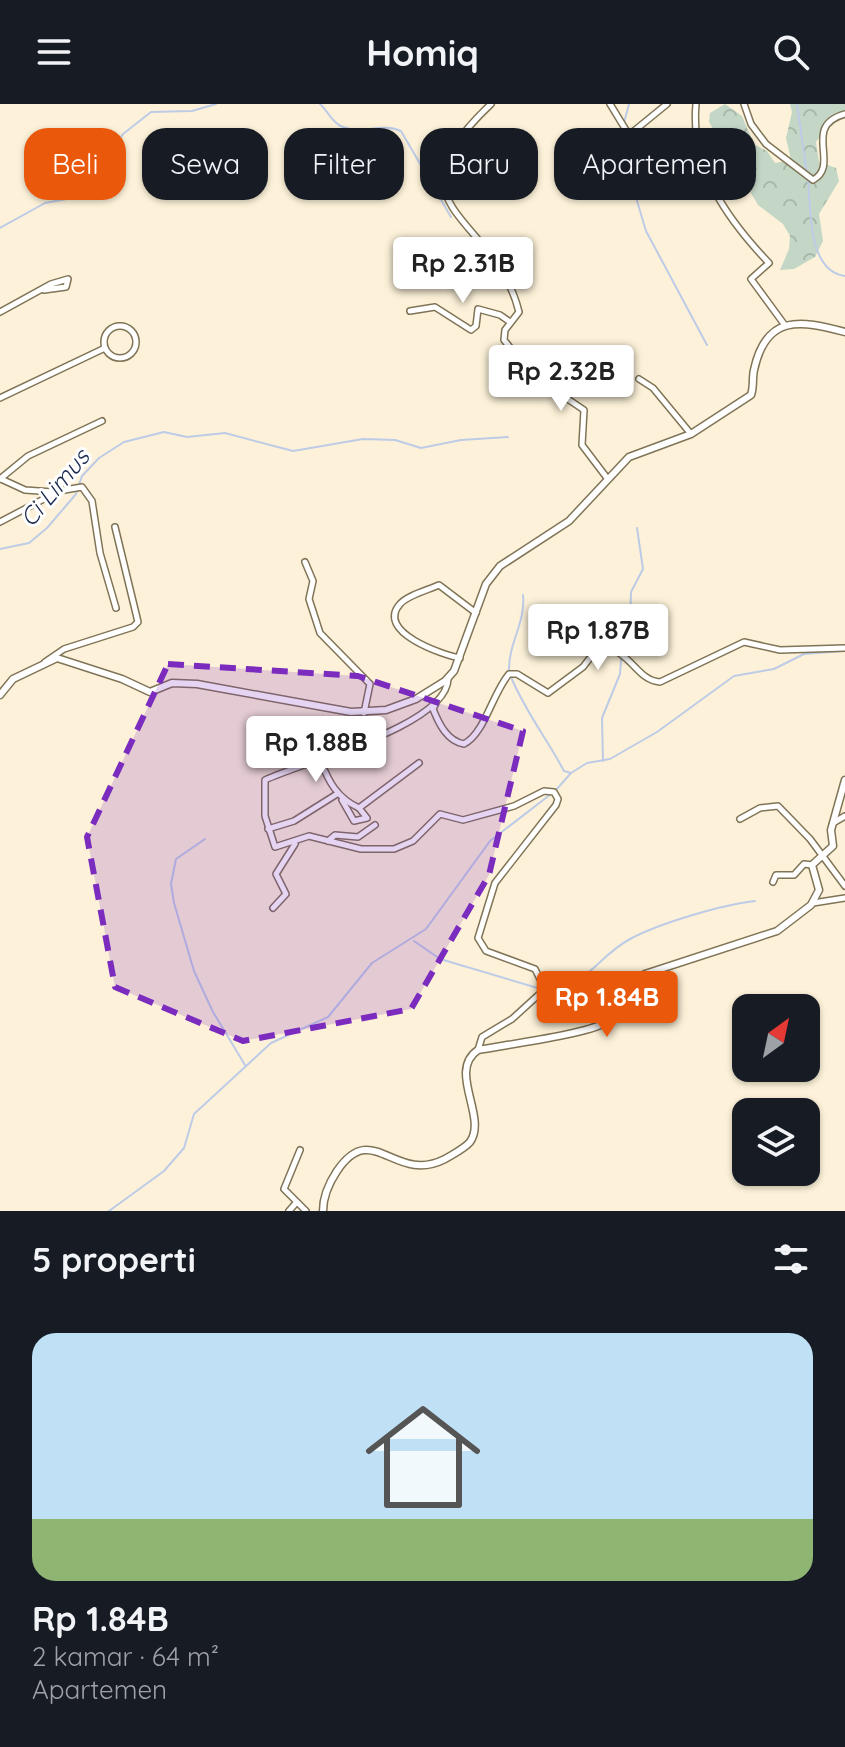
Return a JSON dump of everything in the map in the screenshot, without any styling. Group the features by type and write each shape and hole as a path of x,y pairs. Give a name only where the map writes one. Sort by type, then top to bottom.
{"street":[{"path":"491,104 463,133 444,164 441,177 447,200 506,272 514,291 519,312 502,336 520,362 544,386 584,410 582,445 607,478"},
{"path":"610,104 629,135 667,104"},
{"path":"696,104 700,146 707,172 724,212 769,263 751,280 784,324"},
{"path":"744,104 751,124 766,144 815,179 823,165 824,127 832,118 845,114"},
{"path":"435,283 433,278 439,274 465,269 491,254"},
{"path":"0,312 44,290"},
{"path":"410,311 435,307 471,330 476,326 478,309 500,315 510,322"},
{"path":"845,332 802,323 784,324 764,344 754,371 751,395 691,434 629,457 569,521 495,572 476,613 461,658 433,709 443,728 455,741 464,744 479,730 489,705 509,674 517,674 548,693 583,667 600,645 628,657 647,679 660,682 744,642 773,650 845,648"},
{"path":"124,327 135,336 135,348 128,356 117,358 105,348 105,337 112,328 124,327"},
{"path":"0,398 105,348"},
{"path":"639,379 653,388 691,434"},
{"path":"56,493 25,490 0,479 28,456 102,421"},
{"path":"0,522 56,493 80,486 92,501 100,553 116,608"},
{"path":"0,695 10,681 64,649 136,624 130,582 121,564 115,527"},
{"path":"305,562 313,581 309,599 311,610 320,633 369,680 364,713"},
{"path":"461,658 419,644 399,625 397,608 401,602 439,585 476,613"},
{"path":"44,663 67,659 152,693 172,683 208,685 294,703 364,713 399,706 448,679"},
{"path":"323,1211 332,1179 351,1154 362,1148 422,1168 468,1144 473,1134 466,1063 478,1050 482,1037 512,1019 545,989 535,969 486,951 478,938 495,883 556,805 556,795 544,791 514,806 463,820 440,814 410,843 394,849 361,849 309,836 296,843 275,847 268,829 264,781 388,733 439,699"},
{"path":"320,759 339,796 355,821 367,818 359,808 339,796"},
{"path":"359,808 419,763"},
{"path":"773,882 776,875 794,875 804,864 812,865 833,846 832,824 845,780"},
{"path":"268,829 294,821 339,796"},
{"path":"740,819 760,808 778,806 845,886"},
{"path":"832,824 845,816"},
{"path":"328,841 335,835 358,837 375,825"},
{"path":"273,908 286,894 276,874 296,843"},
{"path":"361,849 374,845"},
{"path":"812,865 819,886 813,903"},
{"path":"478,1050 595,1028 621,1009 637,980 645,974 683,959 699,959 749,937 777,931 813,903 845,898"},
{"path":"300,1150 284,1189 306,1211"},
{"path":"289,1211 296,1203"}],"highlighted area":[{"path":"168,664 358,676 523,731 489,875 411,1009 243,1041 115,987 87,837"}],"green space":[{"path":"725,104 742,116 747,128 713,128 709,122 710,113"},
{"path":"790,104 845,104 845,116 832,119 816,142 819,162 836,168 839,181 819,214 823,241 815,257 794,269 780,270 789,249 790,236 783,224 755,200 756,145 767,151 775,163 791,160 786,138 792,112"}],"waterway":[{"path":"0,228 45,203 72,198 87,186 123,134 151,112 192,111 216,104"},
{"path":"320,104 343,127 401,131 451,217"},
{"path":"624,123 629,104"},
{"path":"797,104 807,174"},
{"path":"808,180 817,251 833,272 845,276"},
{"path":"637,200 646,231 707,345"},
{"name":"Ci Limus","path":"0,549 29,543 47,528 76,494 82,476 99,458 124,442 164,432 187,437 225,433 293,451 363,439 395,440 421,448 461,440 508,437"},
{"path":"603,761 602,718 620,674 622,647 630,628 631,592 643,569 637,528"},
{"path":"509,671 522,614 523,595"},
{"path":"556,790 571,773 587,763 610,759 657,732 734,676 774,669 804,654 844,651"},
{"path":"511,677 564,771 571,773"},
{"path":"109,1211 164,1171 184,1148 194,1114 271,1043 328,1017 372,963 426,929 490,841 551,794"},
{"path":"205,839 176,859 171,884 174,903 194,971 213,1012 245,1065"},
{"path":"548,991 562,988 583,977 619,946 643,933 725,906 755,901"},
{"path":"414,941 440,959 541,989"}]}
